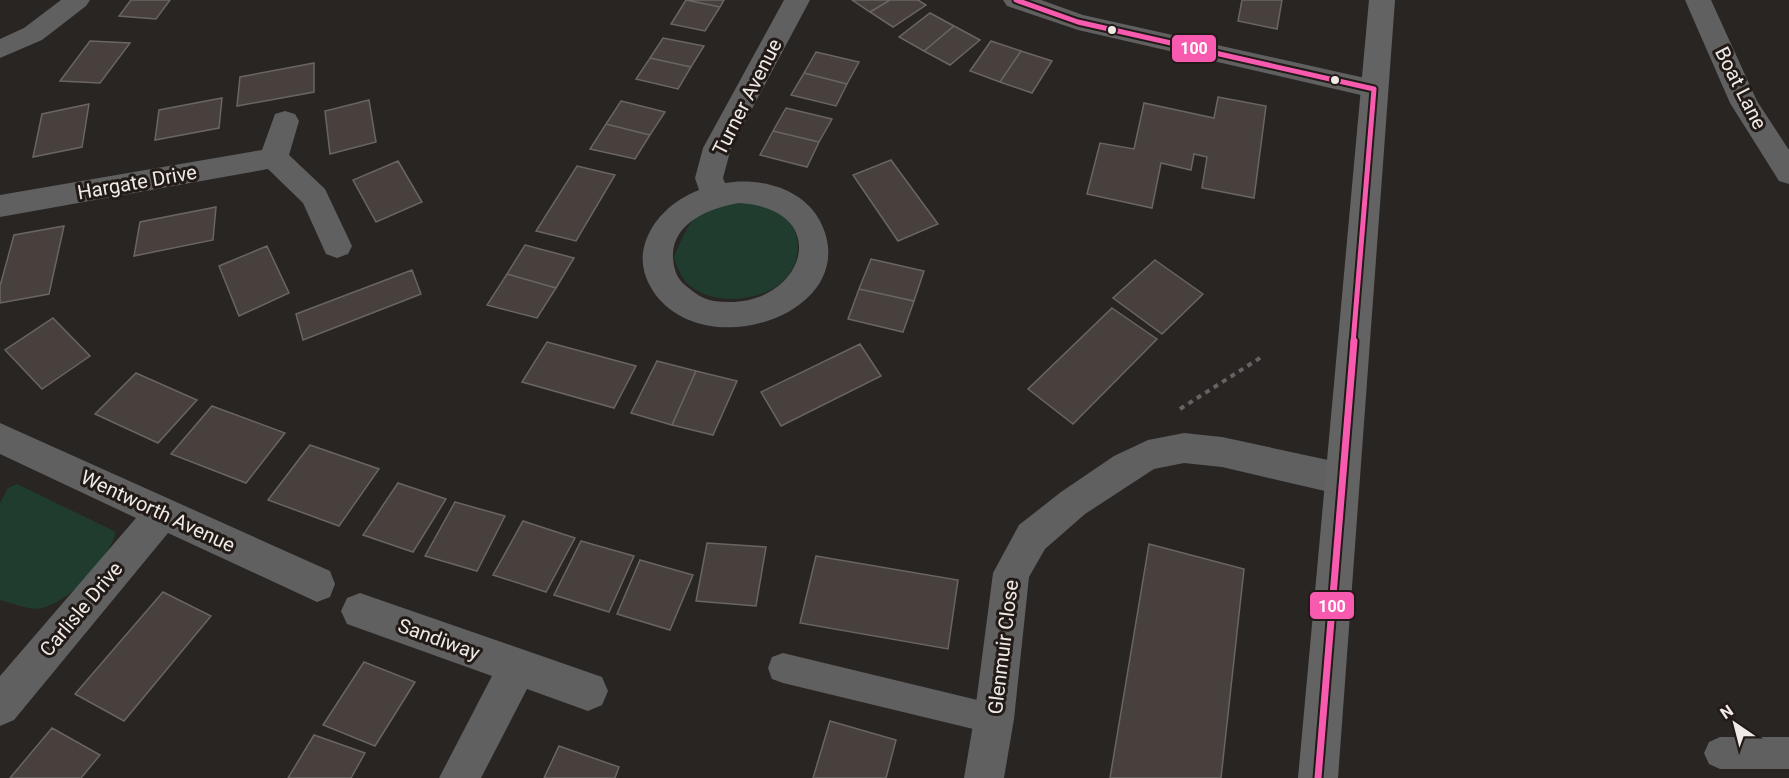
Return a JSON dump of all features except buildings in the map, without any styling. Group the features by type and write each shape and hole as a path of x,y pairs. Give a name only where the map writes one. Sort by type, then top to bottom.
{"main road":[{"path":"1318,778 1382,0"}],"street":[{"path":"0,49 33,34 77,0"},
{"name":"Turner Avenue","path":"715,196 709,178 717,148 797,0"},
{"path":"1016,0 1078,22 1374,89"},
{"name":"Boat Lane","path":"1698,0 1744,103 1789,173"},
{"path":"285,121 274,158 315,197 337,246"},
{"name":"Hargate Drive","path":"0,206 274,158"},
{"path":"740,192 765,194 786,203 803,217 813,234 815,254 808,274 793,293 771,307 746,315 718,315 693,309 673,296 660,279 656,258 661,238 674,220 692,205 715,196 740,192"},
{"name":"Wentworth Avenue","path":"0,438 317,584"},
{"name":"Glenmuir Close","path":"984,778 994,719 1011,573 1032,537 1073,503 1126,467 1148,455 1184,448 1222,452 1342,479"},
{"name":"Carlisle Drive","path":"0,706 163,513"},
{"name":"Sandiway","path":"360,610 588,691"},
{"path":"459,778 518,667"}],"lane":[{"path":"783,668 994,719"},
{"path":"1720,753 1789,753"}],"path":[{"path":"1148,455 1143,433 1263,356"}],"green space":[{"path":"732,202 772,208 785,217 796,233 798,252 792,270 777,286 755,296 730,299 706,295 691,287 682,276 674,257 684,234 694,220 708,210"},
{"path":"17,484 116,532 105,554 87,578 53,604 37,609 0,600 0,503 8,488"}],"transit line":[{"name":"100","path":"1016,0 1078,22 1374,89"},
{"name":"100","path":"1318,778 1374,89"}]}
